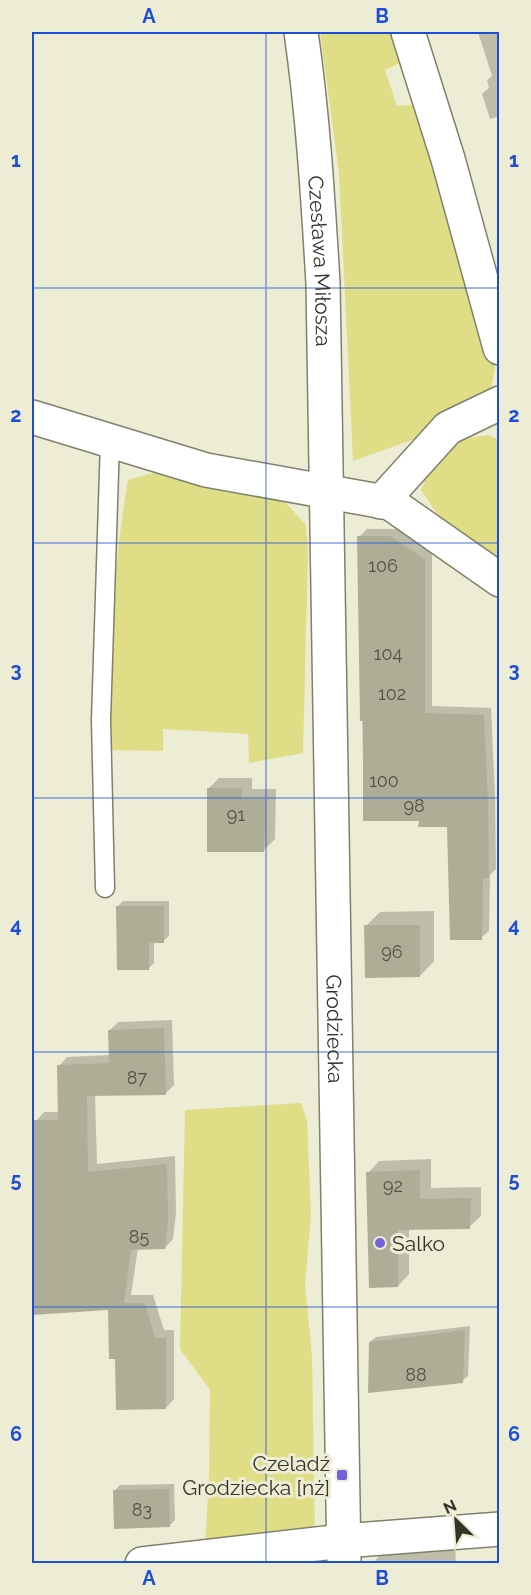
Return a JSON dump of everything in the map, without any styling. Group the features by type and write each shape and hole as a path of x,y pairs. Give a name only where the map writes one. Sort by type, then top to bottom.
{"street":[{"name":"Czesława Miłosza","path":"301,32 317,178 324,283 328,492"},
{"path":"408,32 448,159 500,348"},
{"path":"381,501 448,428 500,403"},
{"path":"32,417 206,470 390,503 500,580"},
{"name":"Grodziecka","path":"328,492 344,1552"},
{"path":"142,1563 344,1552 500,1529"}],"lane":[{"path":"105,888 100,720 110,441"}],"shaded area":[{"path":"320,32 396,32 405,61 385,70 397,106 418,104 495,368 490,394 423,436 353,461 339,173"},
{"path":"489,435 499,440 499,562 442,521 421,490 434,460 459,439"},
{"path":"152,473 284,501 306,525 308,554 303,753 249,763 248,734 163,729 163,751 107,750 115,581 128,480"},
{"path":"301,1103 307,1120 311,1215 305,1284 312,1356 315,1533 205,1547 210,1390 180,1349 185,1110"}],"building":[{"path":"357,536 391,536 425,560 425,713 484,715 489,878 483,878 482,940 450,940 447,827 418,827 419,821 363,821 363,721 360,721"},
{"path":"207,788 242,788 242,799 266,799 264,852 207,852"},
{"path":"116,906 164,906 164,943 149,943 149,970 117,970"},
{"path":"364,925 420,925 420,977 365,978"},
{"path":"164,1028 166,1095 87,1096 88,1172 167,1164 168,1221 165,1249 131,1250 124,1303 145,1303 155,1338 166,1338 166,1409 116,1410 115,1359 109,1359 108,1310 32,1315 32,1138 34,1138 34,1120 58,1120 57,1065 109,1063 108,1030"},
{"path":"420,1170 420,1199 471,1198 470,1229 398,1230 398,1287 369,1288 366,1172"},
{"path":"465,1330 463,1383 368,1393 369,1342"},
{"path":"169,1489 170,1527 114,1529 113,1490"}],"place":[{"name":"Salko","path":"380,1243"},
{"name":"Czeladź Grodziecka [nż]","path":"342,1475"}]}
